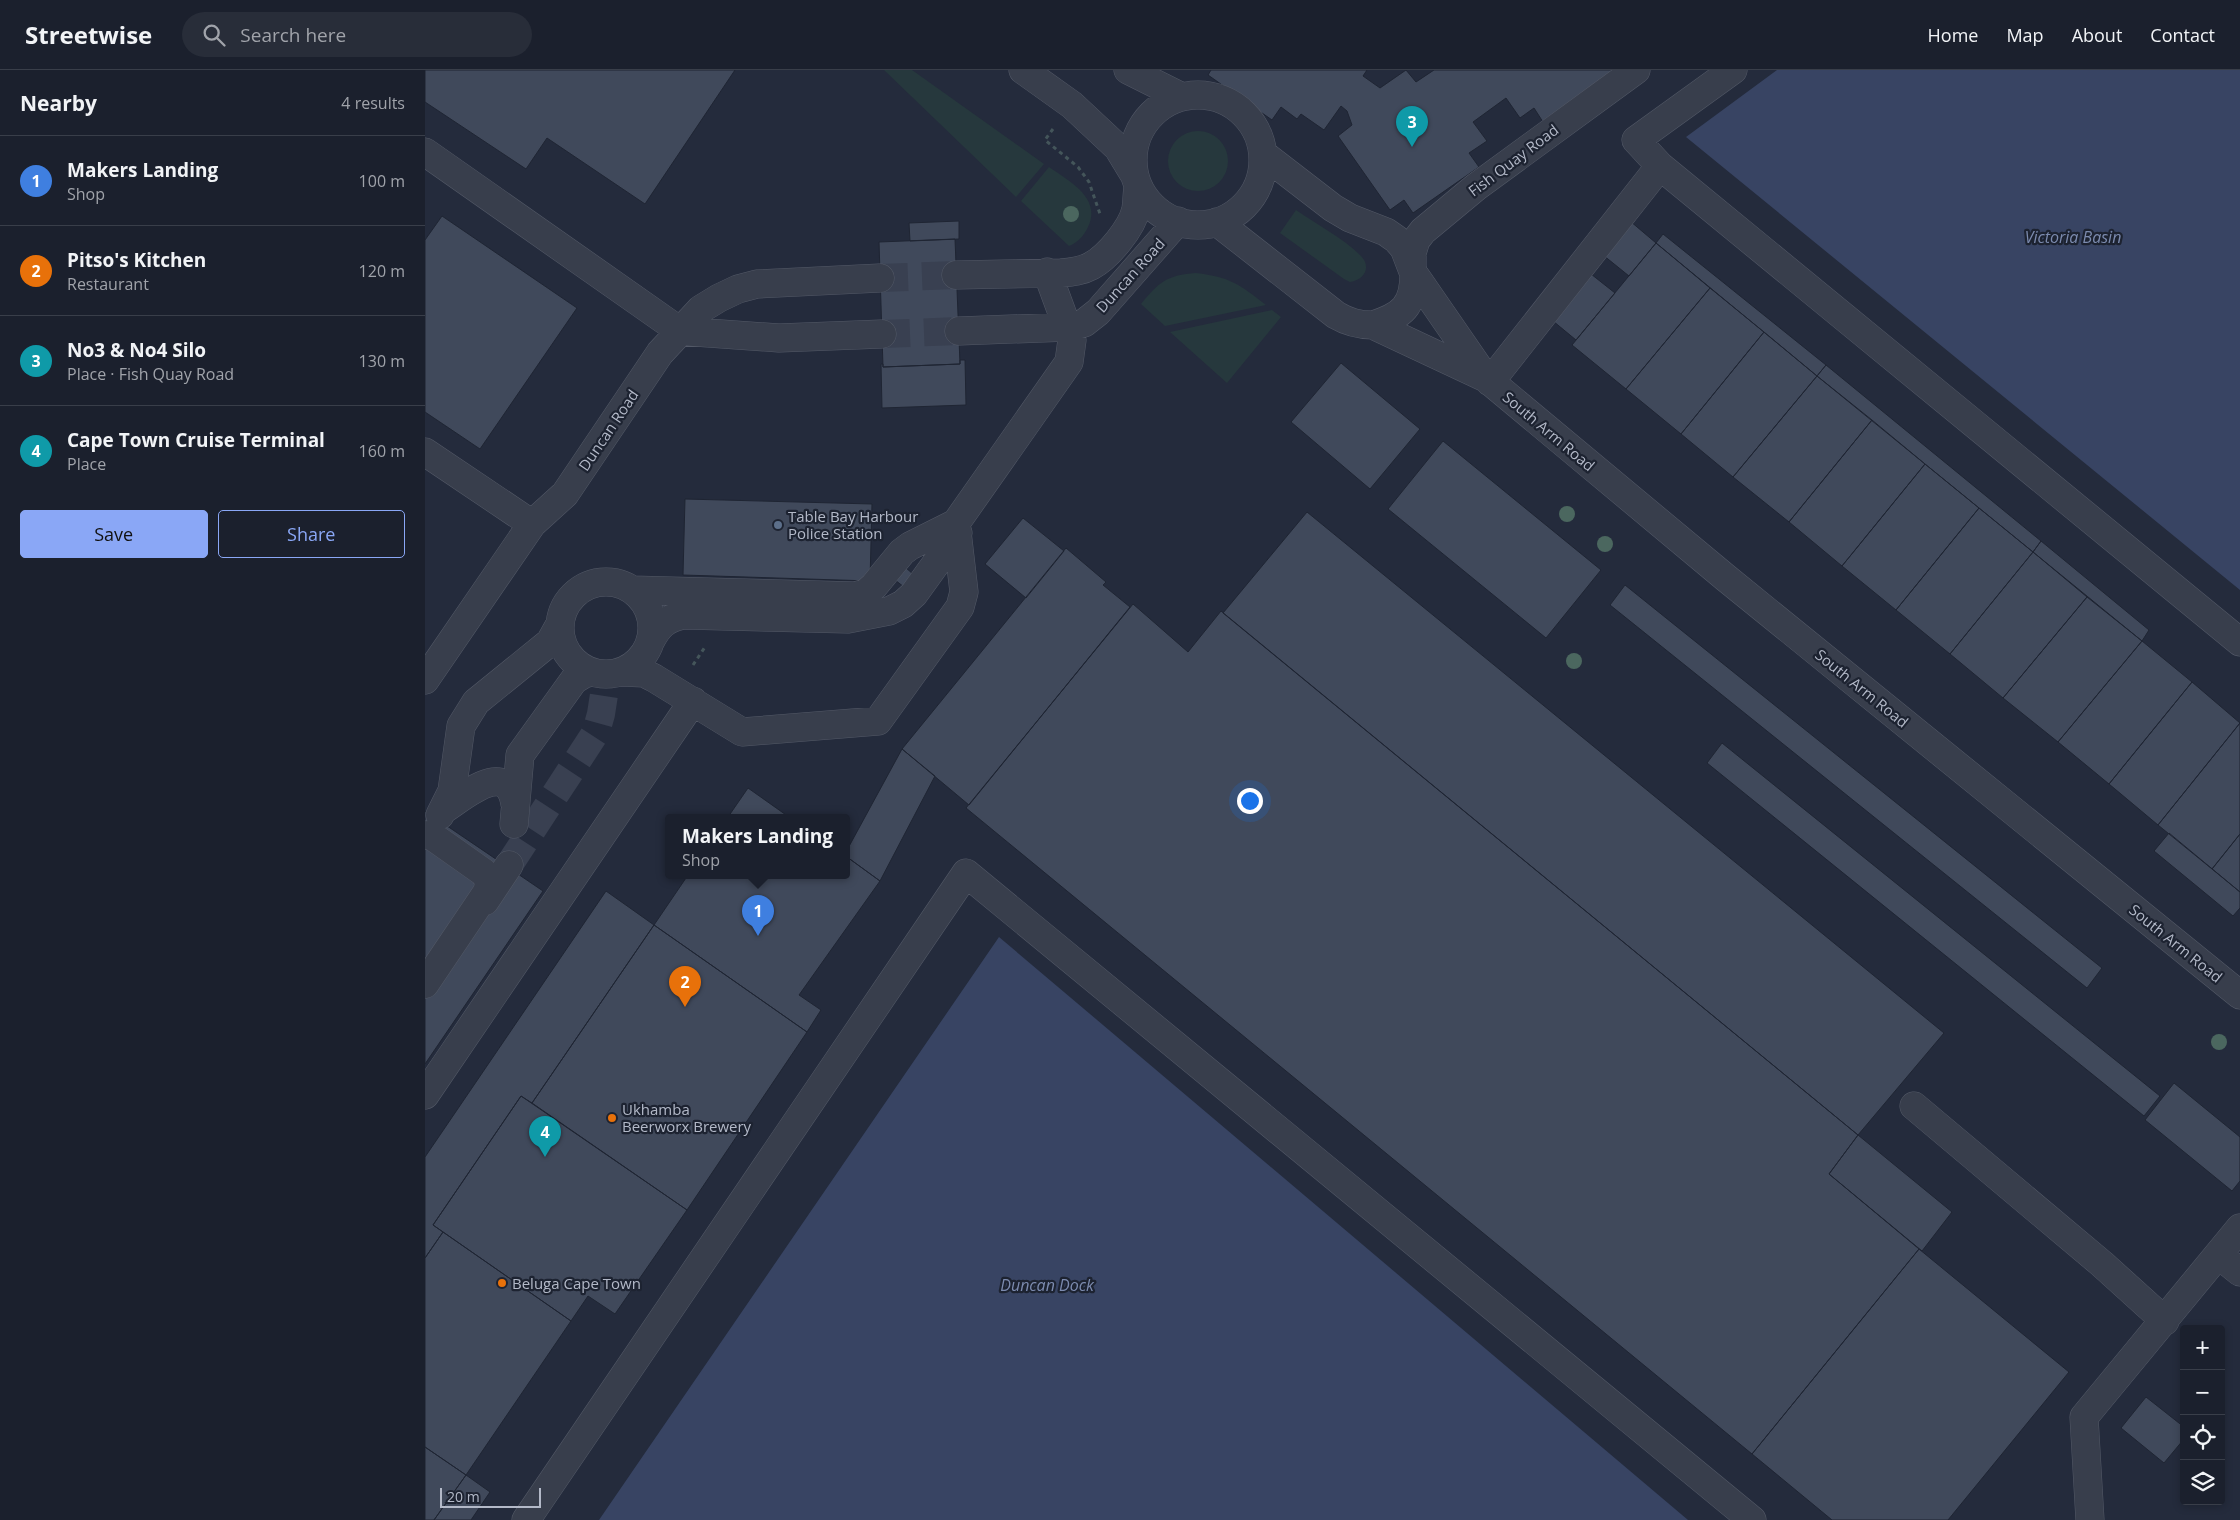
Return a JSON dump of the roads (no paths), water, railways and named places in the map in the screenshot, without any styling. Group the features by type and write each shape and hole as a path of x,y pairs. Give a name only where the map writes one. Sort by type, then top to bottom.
{"street":[{"path":"957,275 1073,272 1085,269 1102,258 1123,236 1131,224 1136,210 1137,181 1133,154 1136,141 1146,121 1163,106 1183,97 1201,95 1219,98 1236,107 1249,120 1259,136 1263,154 1259,184 1252,197 1230,217 1217,222 1190,225 1178,221 1152,206 1137,181 1118,148 1072,105 1023,70"},
{"path":"1128,70 1183,97"},
{"name":"Fish Quay Road","path":"1373,325 1397,316 1414,291 1412,253 1416,240 1423,231 1476,187 1636,70"},
{"path":"1733,70 1636,140 1660,166 2240,642"},
{"path":"425,152 680,331 779,338 882,334"},
{"name":"South Arm Road","path":"1263,154 1333,208 1350,218 1386,232 1396,239 1404,248 1413,270 1488,380"},
{"path":"1488,380 1660,166"},
{"name":"Duncan Road","path":"959,331 1069,327 1084,323 1098,312 1178,221"},
{"name":"South Arm Road","path":"1217,222 1348,322 1360,325 1373,325 1488,380 1734,584 2240,994"},
{"path":"622,672 634,665 643,654 656,630 673,617 848,619 889,611 903,604 914,594 1069,362 1072,350 1069,327 1047,272"},
{"name":"Duncan Road","path":"425,680 531,524 565,494 660,354 701,309 738,289 777,282 880,278"},
{"path":"425,452 531,524"},
{"path":"632,590 855,596 866,593 874,586 902,552 910,546 957,528"},
{"path":"560,624 562,640 567,654 578,665 592,672 607,674 622,672 644,673 743,732 878,721 960,607 964,592 957,528"},
{"path":"425,984 487,892 490,881 483,872 432,836 436,820 453,790 461,726 476,702 550,642 560,624 565,608 574,595 586,586 602,582 618,583 632,590 642,600 650,613 652,627 650,642"},
{"path":"436,820 485,783 493,781 505,784 514,794 515,814 519,755 574,680 592,672"},
{"path":"425,1095 693,701"},
{"path":"425,989 509,865"},
{"path":"526,1520 966,873 1752,1520"},
{"path":"1915,1106 2102,1264 2165,1321"},
{"path":"2090,1520 2084,1417 2240,1228"},
{"path":"2219,1255 2240,1272"}],"water":[{"name":"Victoria Basin","path":"1777,70 2240,70 2240,590 1686,137"},
{"name":"Duncan Dock","path":"999,937 1688,1520 599,1520"}],"tunnel":[{"path":"880,278 956,275"},
{"path":"882,334 959,331"},
{"path":"509,865 596,732 607,675"}],"place":[{"name":"No3 & No4 Silo","path":"1412,147"},
{"name":"Table Bay Harbour Police Station","path":"778,525"},
{"name":"Makers Landing","path":"758,936"},
{"name":"Pitso's Kitchen","path":"685,1007"},
{"name":"Ukhamba Beerworx Brewery","path":"612,1118"},
{"name":"Cape Town Cruise Terminal","path":"545,1157"},
{"name":"Beluga Cape Town","path":"502,1283"}]}
